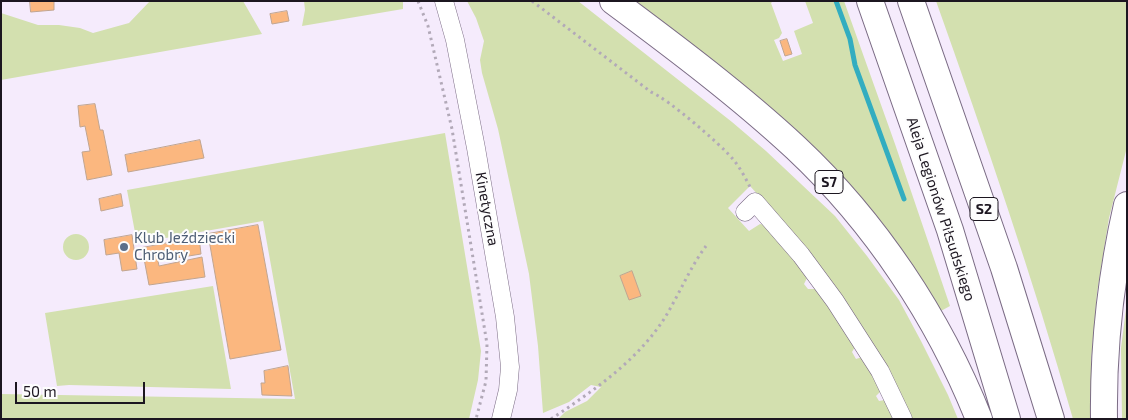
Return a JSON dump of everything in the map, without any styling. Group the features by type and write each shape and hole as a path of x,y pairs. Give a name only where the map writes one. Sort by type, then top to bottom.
{"highway":[{"name":"S7","path":"613,1 708,74 797,149 856,212 902,274 923,308 948,352 979,419"},
{"name":"Aleja Legionów Piłsudskiego","path":"870,1 950,230 1007,419"},
{"name":"S2","path":"911,1 1001,258 1051,419"},
{"path":"1104,419 1107,321 1120,235 1127,205"}],"street":[{"name":"Kinetyczna","path":"444,1 455,40 474,138 505,317 510,367 508,390 501,419"},
{"path":"750,207 801,255 880,371 903,419"}],"path":[{"path":"418,1 428,26 452,129 486,344 486,381 476,419"},
{"path":"532,1 651,92 658,94 730,156 751,188 750,207"},
{"path":"551,419 615,374 643,347 664,319 695,261 706,246"}],"green space":[{"path":"150,1 243,1 262,34 1,80 1,13 38,25 80,28 93,33 129,23"},
{"path":"304,1 403,1 403,9 302,26 305,10"},
{"path":"467,1 578,1 732,122 835,216 867,256 899,300 948,395 958,419 911,419 778,217 750,186 728,208 749,231 760,224 765,225 806,274 807,278 804,284 808,289 817,289 855,347 852,352 856,359 862,357 881,388 876,396 879,401 885,400 897,419 558,419 565,412 587,401 601,387 591,385 569,402 543,413 538,346 529,274 498,129 482,73 480,60 484,41 476,18"},
{"path":"631,1 773,1 771,3 782,33 779,38 774,40 783,61 802,54 794,31 813,23 805,1 844,1 950,306 939,312 915,274"},
{"path":"936,1 1127,1 1127,147 1109,218 1097,293 1091,361 1091,419 1073,419 1008,209"},
{"path":"445,133 481,351 478,380 469,419 1,419 1,394 295,399 263,221 137,243 127,190"},
{"path":"76,234 85,238 89,247 85,256 76,260 67,256 63,247 67,238"},
{"path":"213,286 231,389 57,386 45,313"},
{"path":"1127,301 1127,419 1122,419 1121,348"}],"building":[{"path":"30,1 54,1 54,10 31,12"},
{"path":"287,11 289,21 272,24 270,14"},
{"path":"787,39 792,54 785,56 780,41"},
{"path":"95,104 100,130 103,130 112,175 87,180 82,152 90,151 85,126 80,127 78,106"},
{"path":"200,140 204,158 128,172 125,155"},
{"path":"121,194 123,206 101,211 99,199"},
{"path":"258,225 281,350 230,359 208,234"},
{"path":"132,235 137,269 122,271 119,253 106,255 104,240"},
{"path":"199,237 201,254 158,261 159,266 202,257 205,277 149,285 142,248"},
{"path":"632,271 641,296 629,300 620,276"},
{"path":"288,366 292,396 262,395 261,383 265,383 264,371"}],"waterway":[{"path":"836,1 850,39 855,65 904,199"}],"place":[{"name":"Klub Jeździecki Chrobry","path":"124,247"}]}
